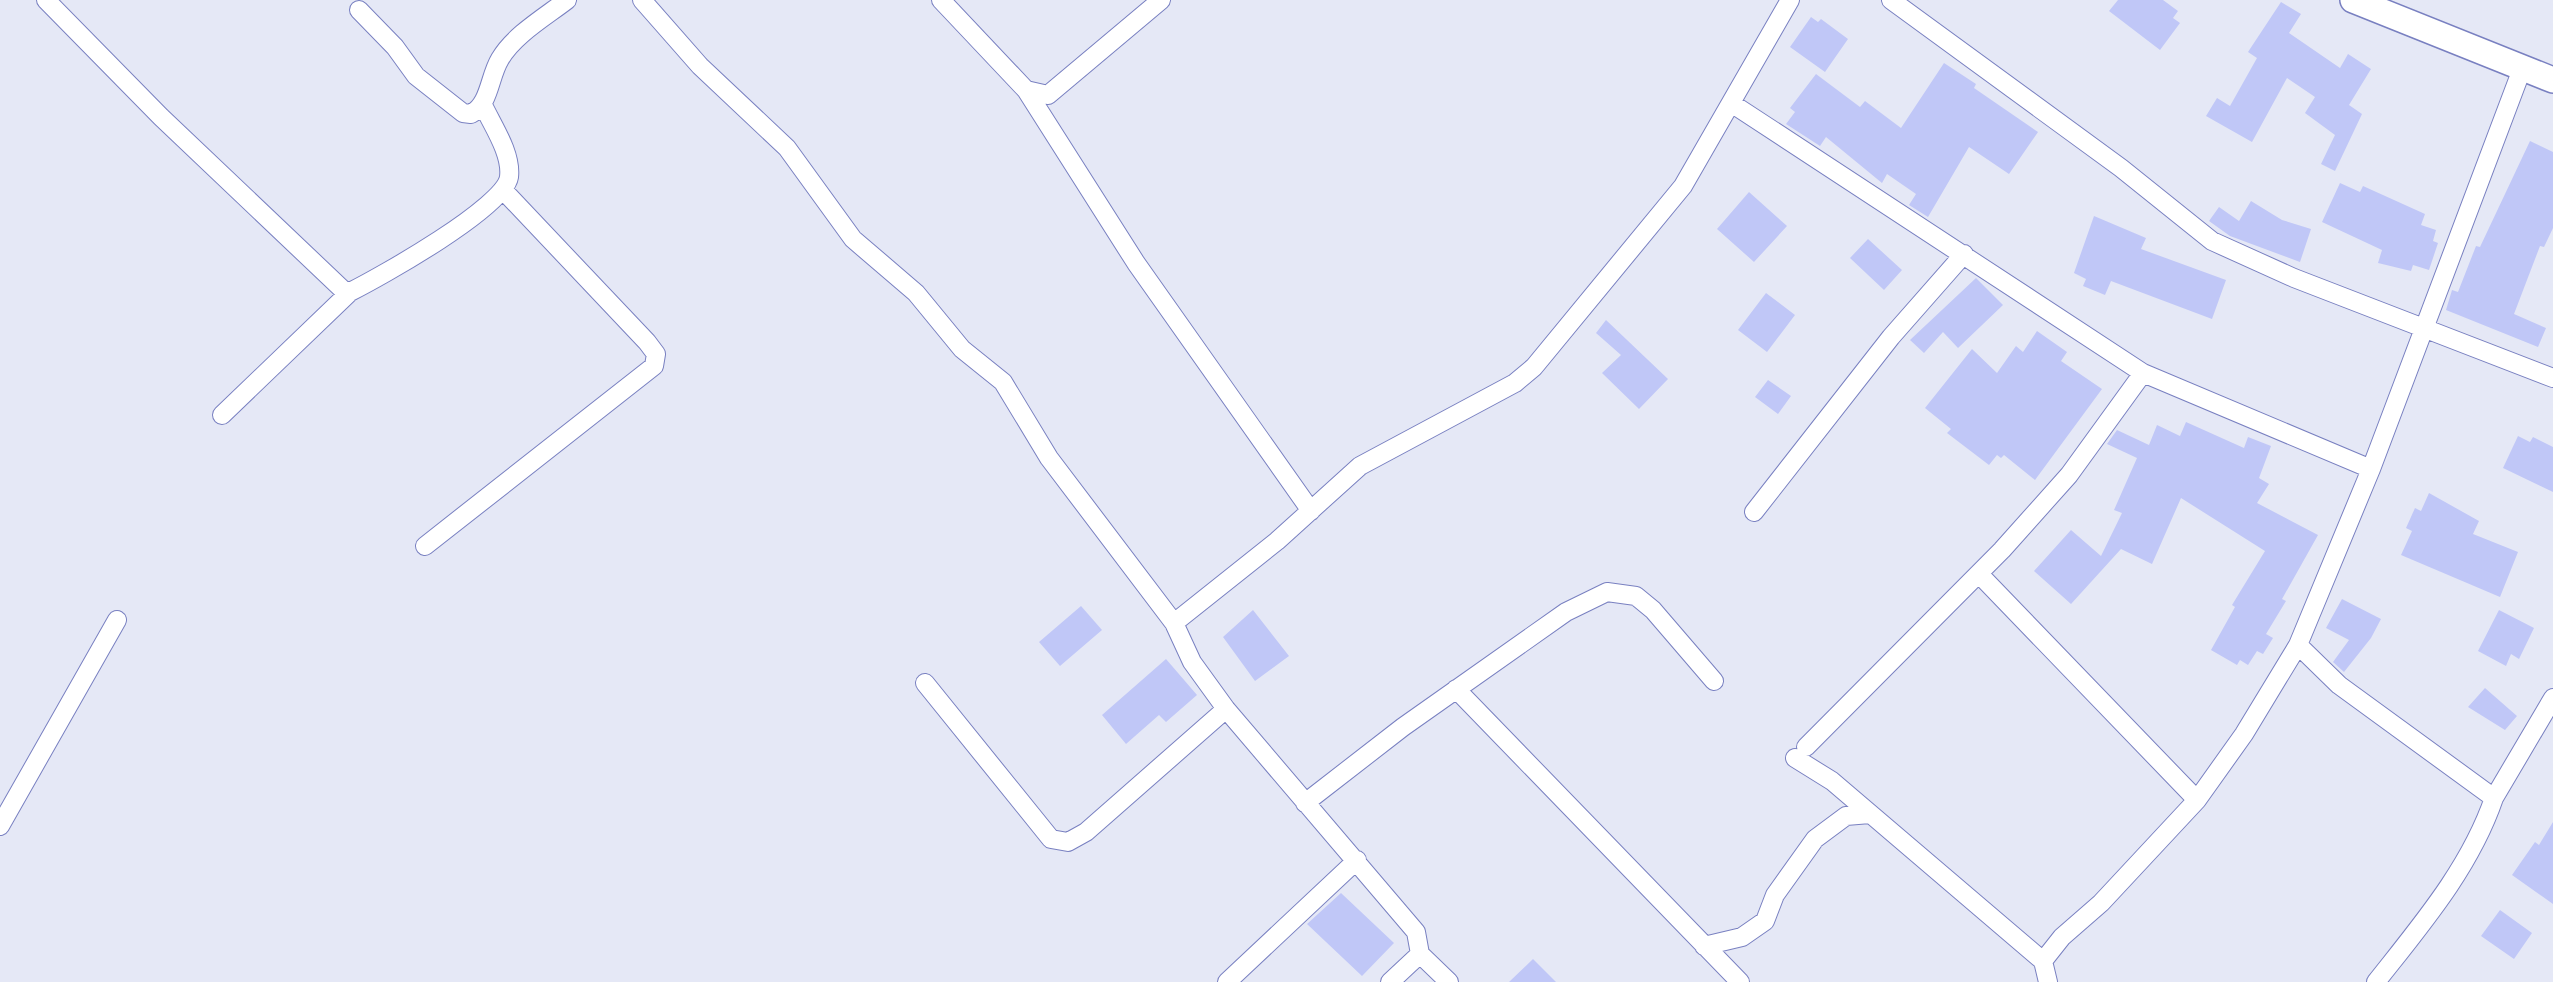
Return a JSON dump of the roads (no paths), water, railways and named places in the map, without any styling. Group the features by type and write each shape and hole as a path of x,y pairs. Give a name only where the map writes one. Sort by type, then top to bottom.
{"street":[{"path":"46,0 161,117 342,289 350,292"},
{"path":"359,10 395,47 416,76 463,113 471,114 483,104 502,55 566,0"},
{"path":"642,0 681,46 797,159 852,239 916,293 962,349 1003,382 1048,458 1174,623 1192,662 1226,709 1416,932 1420,954 1449,982"},
{"path":"941,0 1026,90 1136,262 1311,511"},
{"path":"1026,90 1048,95 1161,0"},
{"path":"1174,623 1360,466 1515,383 1534,367 1683,186 1790,0"},
{"path":"1891,0 2121,168 2212,240 2294,278 2553,378"},
{"path":"2353,0 2553,80"},
{"path":"2043,961 2197,800 2244,734 2298,645 2371,469 2522,69"},
{"path":"1730,103 2143,373 2371,469"},
{"path":"222,416 350,292 485,210 504,191 509,176 506,155 483,104"},
{"path":"425,546 654,366 656,354 647,342 504,191"},
{"path":"1754,512 1891,338 1964,254"},
{"path":"2048,982 2043,961 1801,753 1980,575 2069,475 2143,373"},
{"path":"1980,575 2197,800"},
{"path":"1304,803 1566,612 1607,592 1636,596 1714,680"},
{"path":"0,826 118,620"},
{"path":"2298,645 2340,684 2494,798"},
{"path":"924,683 1051,839 1068,842 1086,832 1226,709"},
{"path":"1456,689 1740,982"},
{"path":"2376,982 2426,920 2470,853 2494,798 2553,698"},
{"path":"1704,946 1742,937 1765,921 1775,895 1815,839 1846,816 1870,814"},
{"path":"1227,982 1357,860"},
{"path":"1390,982 1420,954"}]}
